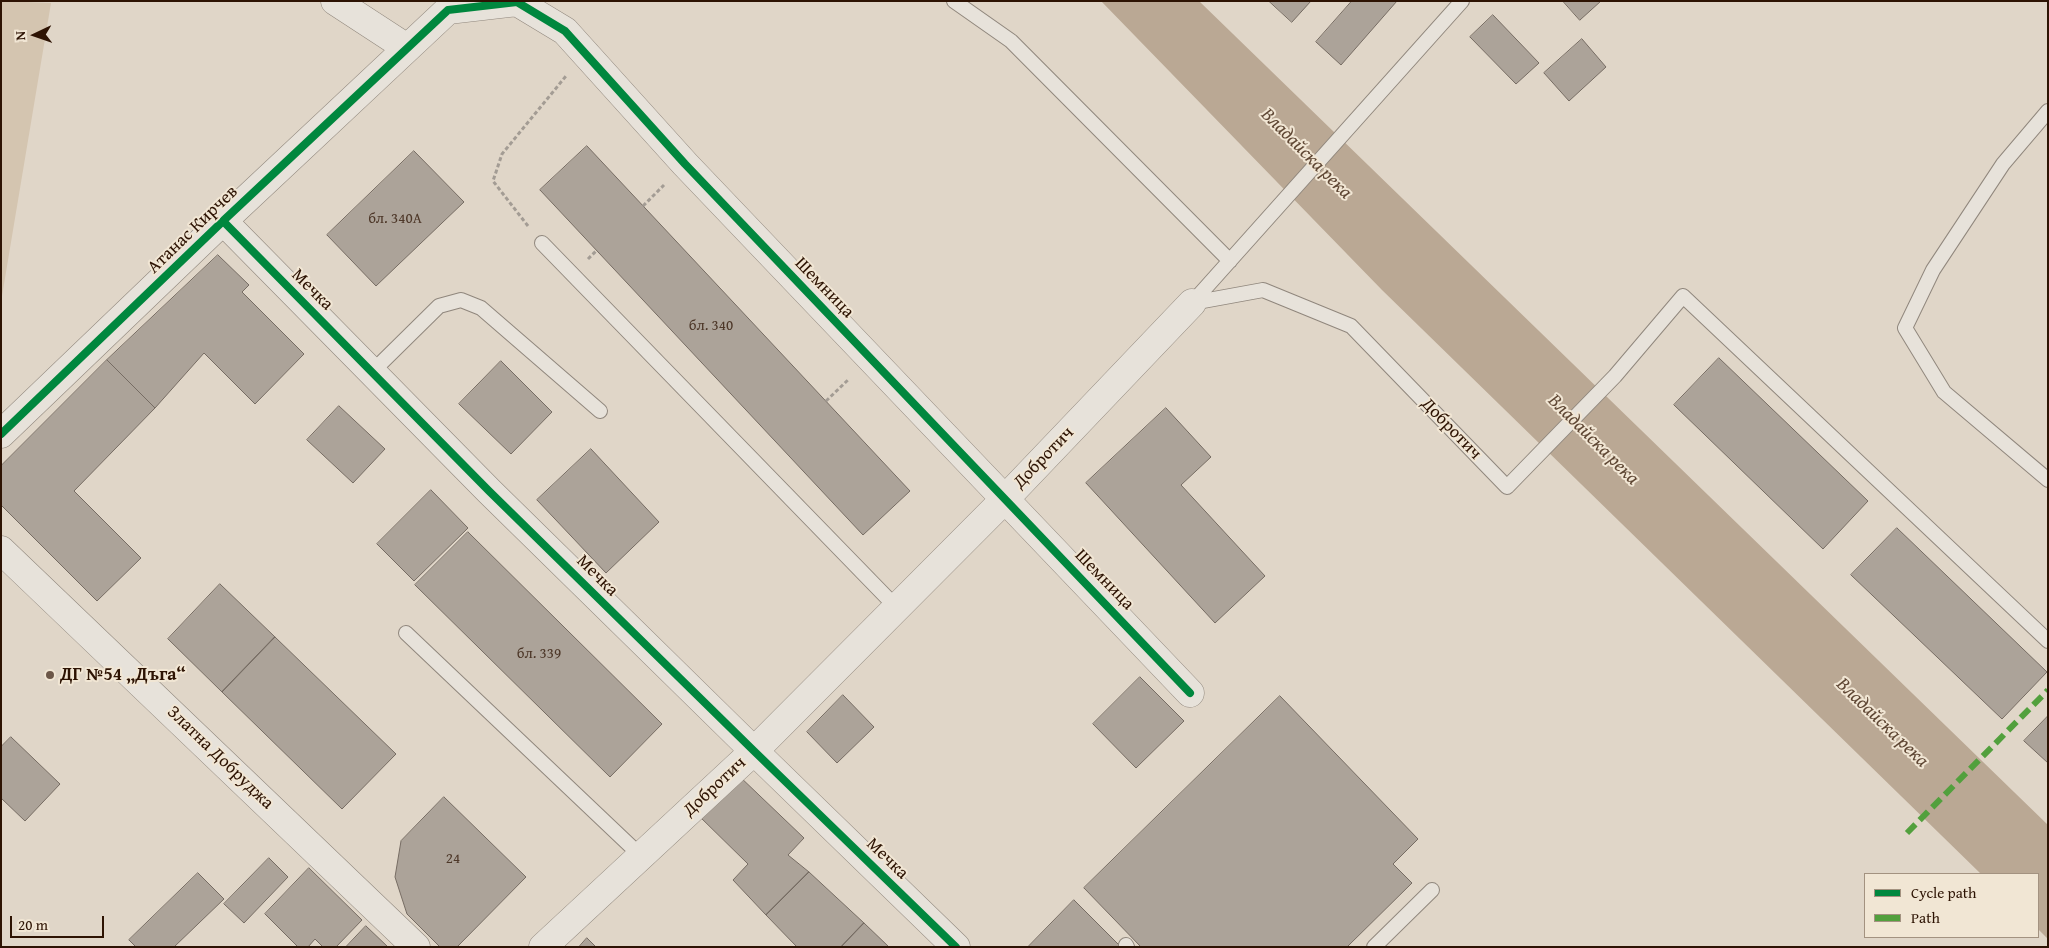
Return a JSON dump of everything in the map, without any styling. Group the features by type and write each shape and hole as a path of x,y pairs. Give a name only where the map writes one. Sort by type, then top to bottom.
{"street":[{"path":"334,1 407,48"},
{"name":"Шемница","path":"407,48 448,10 517,2 565,31 685,164 1190,693"},
{"name":"Атанас Кирчев","path":"1,434 407,48"},
{"name":"Мечка","path":"223,221 489,491 754,752 956,947"},
{"name":"Добротич","path":"543,947 754,752 1005,499 1192,303"},
{"name":"Златна Добруджа","path":"1,550 416,947"}],"lane":[{"path":"954,1 1011,41 1230,261"},
{"path":"1192,303 1462,1"},
{"path":"2048,111 1997,172 1933,270 1905,328 1944,392 2048,480"},
{"path":"542,242 897,608"},
{"name":"Добротич","path":"1192,303 1263,290 1351,326 1508,487 1615,376 1683,296 2048,641"},
{"path":"372,372 439,306 461,300 481,308 600,411"},
{"path":"406,633 641,856"},
{"path":"1374,947 1432,890"}],"path":[{"path":"542,242 493,181 502,154 585,52"}],"shaded area":[{"path":"1,1 51,3 1,302"}],"water":[{"name":"Владайска река","path":"1101,1 1199,1 2048,825 2048,939 2039,930 2039,873 1980,873 1382,290"}],"building":[{"path":"1269,1 1311,1 1292,22"},
{"path":"1352,1 1397,1 1341,65 1316,42"},
{"path":"1563,1 1601,1 1580,20"},
{"path":"1493,15 1539,63 1516,84 1470,37"},
{"path":"1582,39 1606,67 1569,101 1544,73"},
{"path":"587,146 910,491 863,535 540,190"},
{"path":"414,151 464,202 376,286 327,235"},
{"path":"218,255 249,285 242,292 304,354 255,404 204,353 155,408 107,360"},
{"path":"1719,358 1868,501 1823,549 1674,405"},
{"path":"107,360 155,408 74,491 141,558 97,601 1,505 1,466"},
{"path":"501,361 552,412 511,454 459,404"},
{"path":"339,406 385,449 353,483 307,440"},
{"path":"1166,408 1211,457 1181,485 1265,576 1215,623 1086,483"},
{"path":"591,449 659,522 606,573 537,500"},
{"path":"431,490 468,528 414,581 377,544"},
{"path":"1897,528 2047,672 2002,719 1851,575"},
{"path":"468,532 662,724 610,777 415,585"},
{"path":"220,584 275,637 222,692 168,639"},
{"path":"275,637 396,754 342,809 222,692"},
{"path":"1140,677 1184,721 1136,768 1093,724"},
{"path":"843,695 874,727 837,763 807,732"},
{"path":"1280,696 1418,839 1393,864 1412,883 1347,947 1141,947 1084,888"},
{"path":"2048,716 2048,763 2024,741"},
{"path":"11,737 60,784 25,821 1,798 1,747"},
{"path":"737,774 804,838 788,855 809,872 766,915 733,880 748,864 698,815"},
{"path":"444,797 526,877 457,947 440,947 407,914 395,877 401,841"},
{"path":"269,858 288,877 244,923 224,904"},
{"path":"309,868 362,920 336,947 323,947 315,939 308,947 298,947 265,914"},
{"path":"809,872 864,923 841,947 797,947 766,915"},
{"path":"198,873 224,899 174,947 136,947 129,940"},
{"path":"1074,900 1121,947 1028,947"},
{"path":"864,923 889,947 841,947"},
{"path":"366,926 388,947 346,947"},
{"path":"587,938 596,947 579,947"}],"marked path":[{"path":"1907,833 2048,690"}],"cycle path":[{"path":"1,434 223,221 448,10 517,2 565,31 685,164 1190,693"},
{"path":"223,221 489,491 956,947"}],"place":[{"name":"ДГ №54 „Дъга“","path":"50,675"}]}
